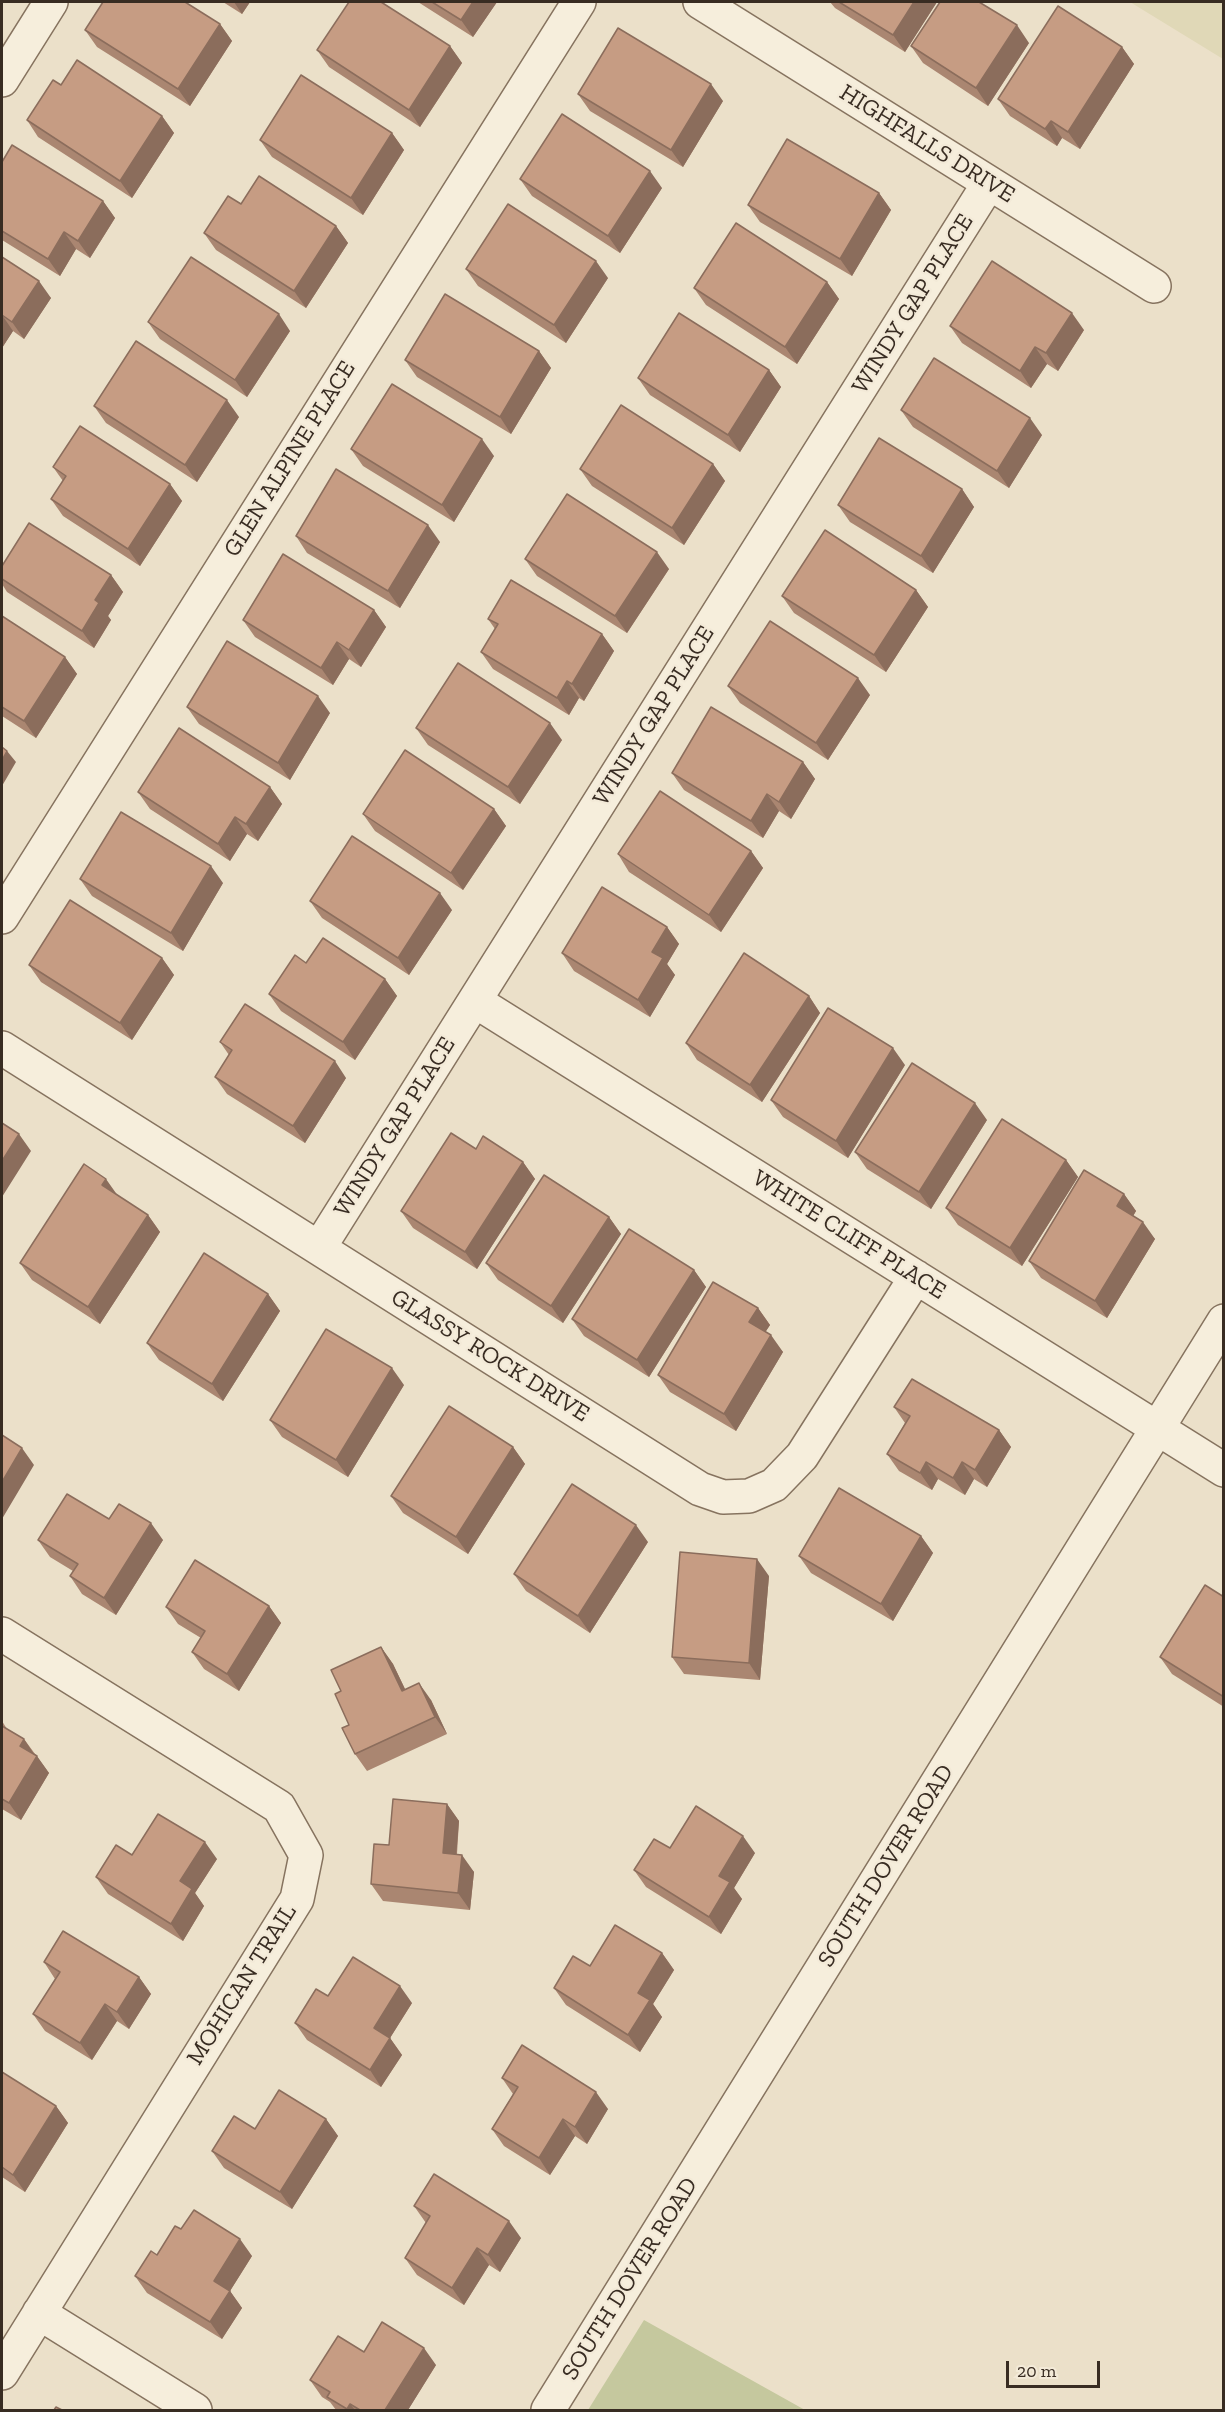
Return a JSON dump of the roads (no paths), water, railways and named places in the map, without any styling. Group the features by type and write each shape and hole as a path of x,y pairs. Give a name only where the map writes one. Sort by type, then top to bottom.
{"street":[{"path":"2,80 51,2"},
{"name":"GLEN ALPINE PLACE","path":"2,917 579,2"},
{"name":"HIGHFALLS DRIVE","path":"700,2 1154,286"},
{"name":"WINDY GAP PLACE","path":"319,1248 989,183"},
{"name":"WHITE CLIFF PLACE","path":"475,1001 1224,1470"},
{"name":"GLASSY ROCK DRIVE","path":"2,1048 700,1489 723,1497 749,1496 774,1485 802,1456 916,1277"},
{"name":"SOUTH DOVER ROAD","path":"548,2410 1224,1321"},
{"name":"MOHICAN TRAIL","path":"2,1634 279,1807 306,1855 297,1899 2,2373"},
{"path":"39,2313 195,2410"}]}
